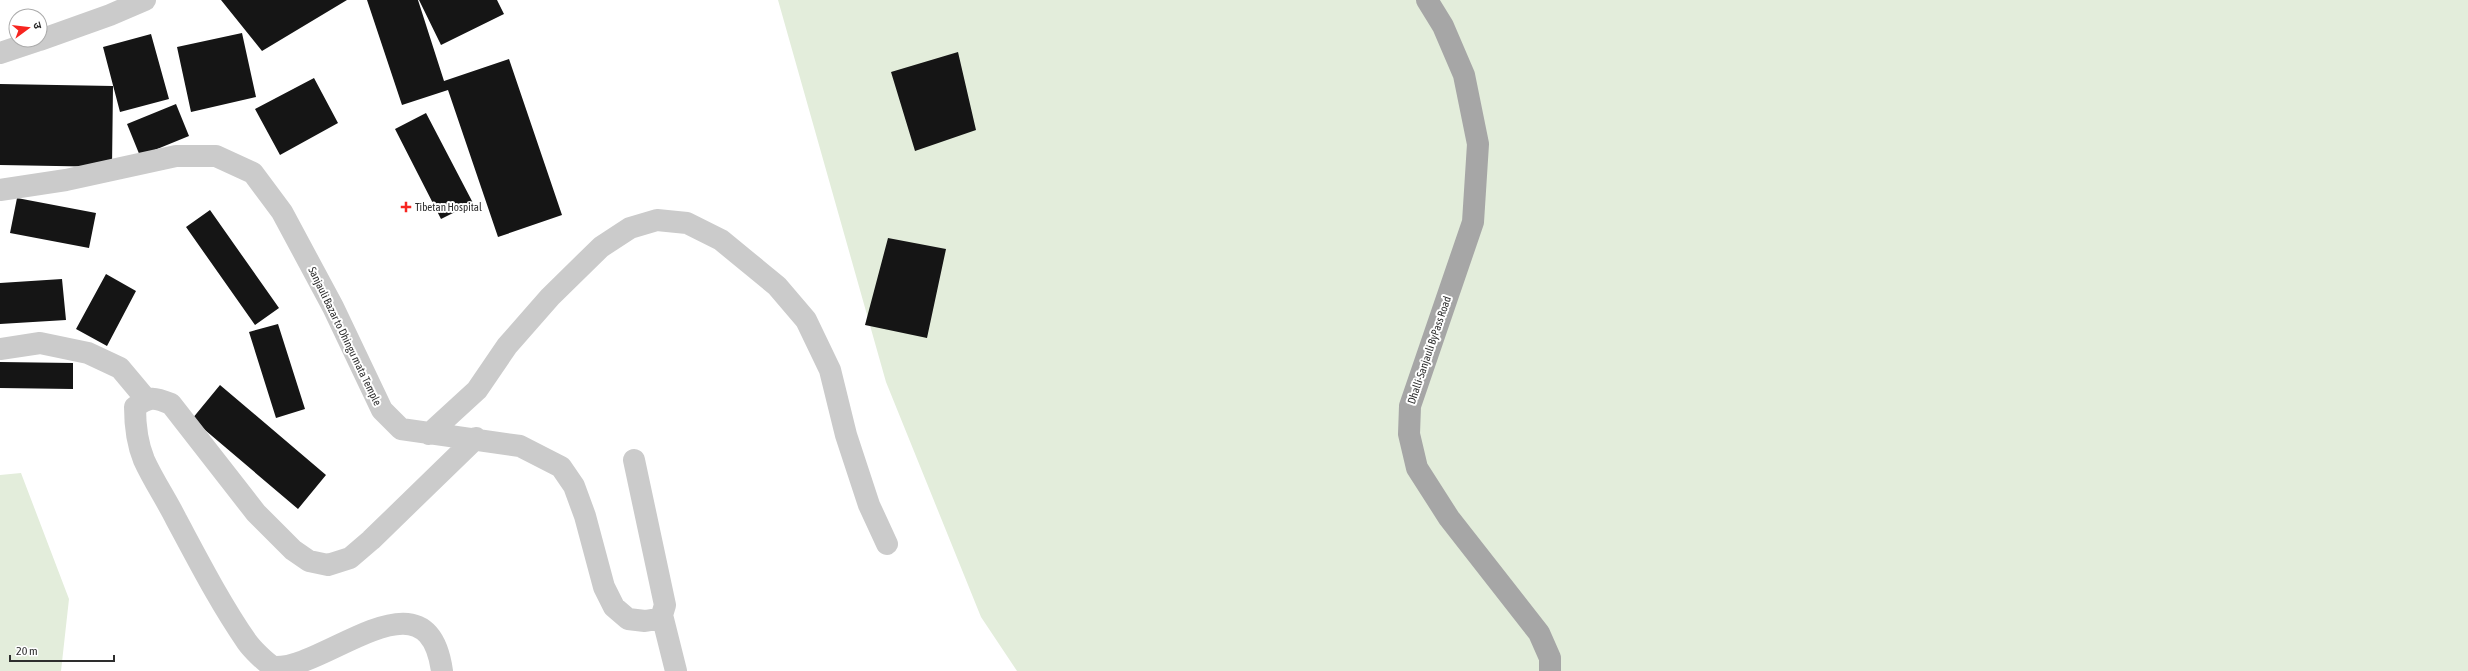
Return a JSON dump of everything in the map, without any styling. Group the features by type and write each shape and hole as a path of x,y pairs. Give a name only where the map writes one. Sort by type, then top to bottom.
{"main road":[{"name":"Dhalli-Sanjauli ByPass Road","path":"1427,0 1443,26 1464,75 1478,144 1473,222 1410,406 1409,434 1417,468 1449,518 1540,633 1550,658 1550,671"}],"street":[{"path":"48,37 110,15 146,0"},
{"path":"0,53 15,48"},
{"name":"Sanjauli Bazar to Dhingu mata Temple","path":"0,190 66,180 176,156 216,156 253,173 282,212 333,307 382,410 402,429 429,434 476,438 520,446 561,467 574,486 585,516 604,587 614,607 628,619 645,621 657,619 662,615"},
{"path":"429,434 477,390 507,346 550,297 601,247 630,228 657,220 687,223 721,240 777,286 806,320 830,370 846,435 869,505 886,544"},
{"path":"0,349 40,343 88,353 120,368 146,399"},
{"path":"442,671 439,651 424,633 410,627 390,631 319,666 295,670 273,667 248,643 191,548 145,460 135,428 135,407 146,399 158,399 171,404 256,514 293,550 310,562 328,565 350,558 372,540 476,438"},
{"path":"634,460 665,605 662,615 676,671"}],"green space":[{"path":"778,0 2468,0 2468,671 1017,671 981,617 886,382"},
{"path":"21,473 69,599 61,671 0,671 0,475"}],"building":[{"path":"221,0 347,0 262,51"},
{"path":"367,0 418,0 444,81 509,59 562,215 498,237 448,90 402,105"},
{"path":"419,0 497,0 504,14 441,45"},
{"path":"242,33 256,97 191,112 177,47"},
{"path":"151,34 169,99 120,112 103,47"},
{"path":"958,52 976,130 915,151 891,72"},
{"path":"314,78 338,123 280,155 255,109"},
{"path":"0,84 113,86 112,167 0,165"},
{"path":"176,104 189,136 140,156 127,124"},
{"path":"426,113 473,203 441,219 395,129"},
{"path":"17,198 96,213 89,248 10,233"},
{"path":"210,210 279,308 255,325 186,227"},
{"path":"888,238 946,249 927,338 865,325"},
{"path":"106,274 136,291 107,346 76,329"},
{"path":"62,279 66,320 0,324 0,283"},
{"path":"278,324 305,409 276,418 249,332"},
{"path":"0,362 73,363 73,389 0,388"},
{"path":"220,385 326,475 298,509 192,419"}],"place":[{"name":"Tibetan Hospital","path":"406,207"}]}
